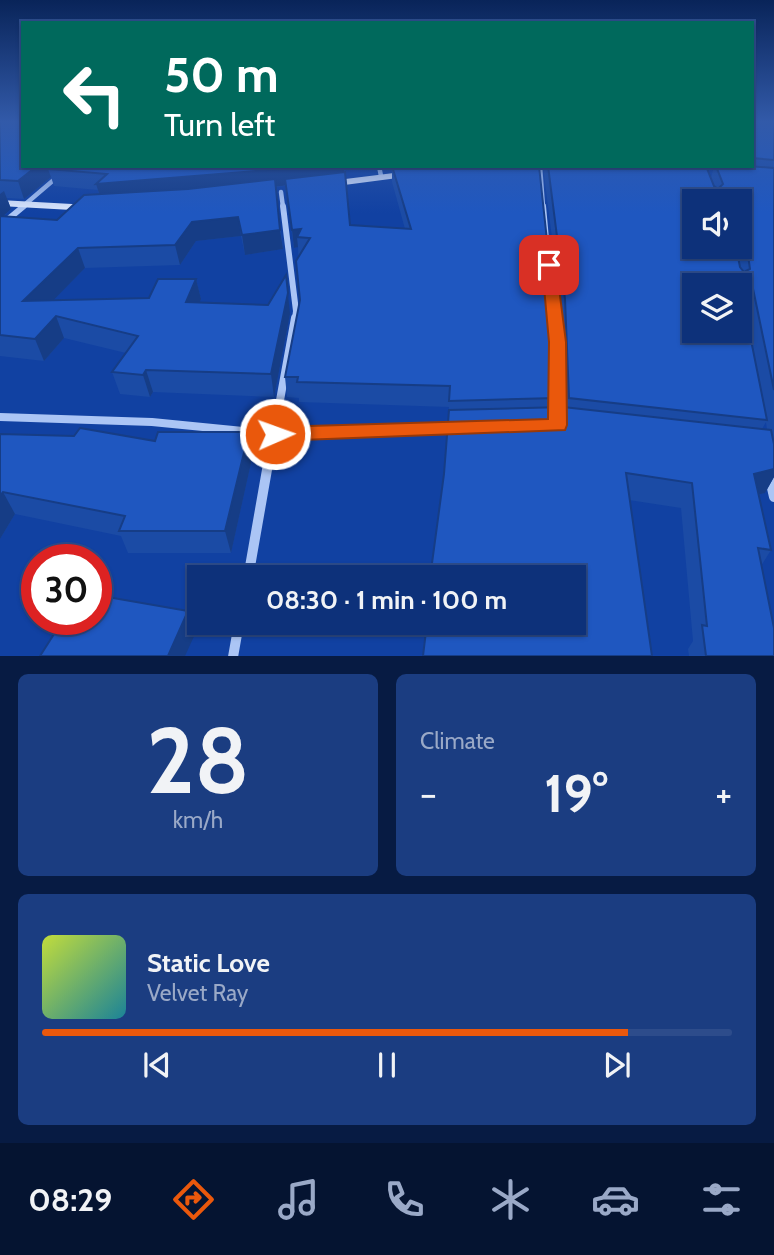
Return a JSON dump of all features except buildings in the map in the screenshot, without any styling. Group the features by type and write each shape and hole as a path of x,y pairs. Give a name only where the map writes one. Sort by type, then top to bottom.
{"street":[{"path":"0,226 68,168"},
{"path":"540,168 548,252"},
{"path":"319,186 380,171 422,173"},
{"path":"269,193 294,190"},
{"path":"250,565 296,311 281,192"},
{"path":"0,203 106,207"},
{"path":"551,278 557,342 558,425"},
{"path":"0,417 152,422 275,434 464,428"},
{"path":"766,460 774,496"},
{"path":"233,656 237,635"}],"route":[{"path":"275,434 558,425 557,342 549,265"}]}
